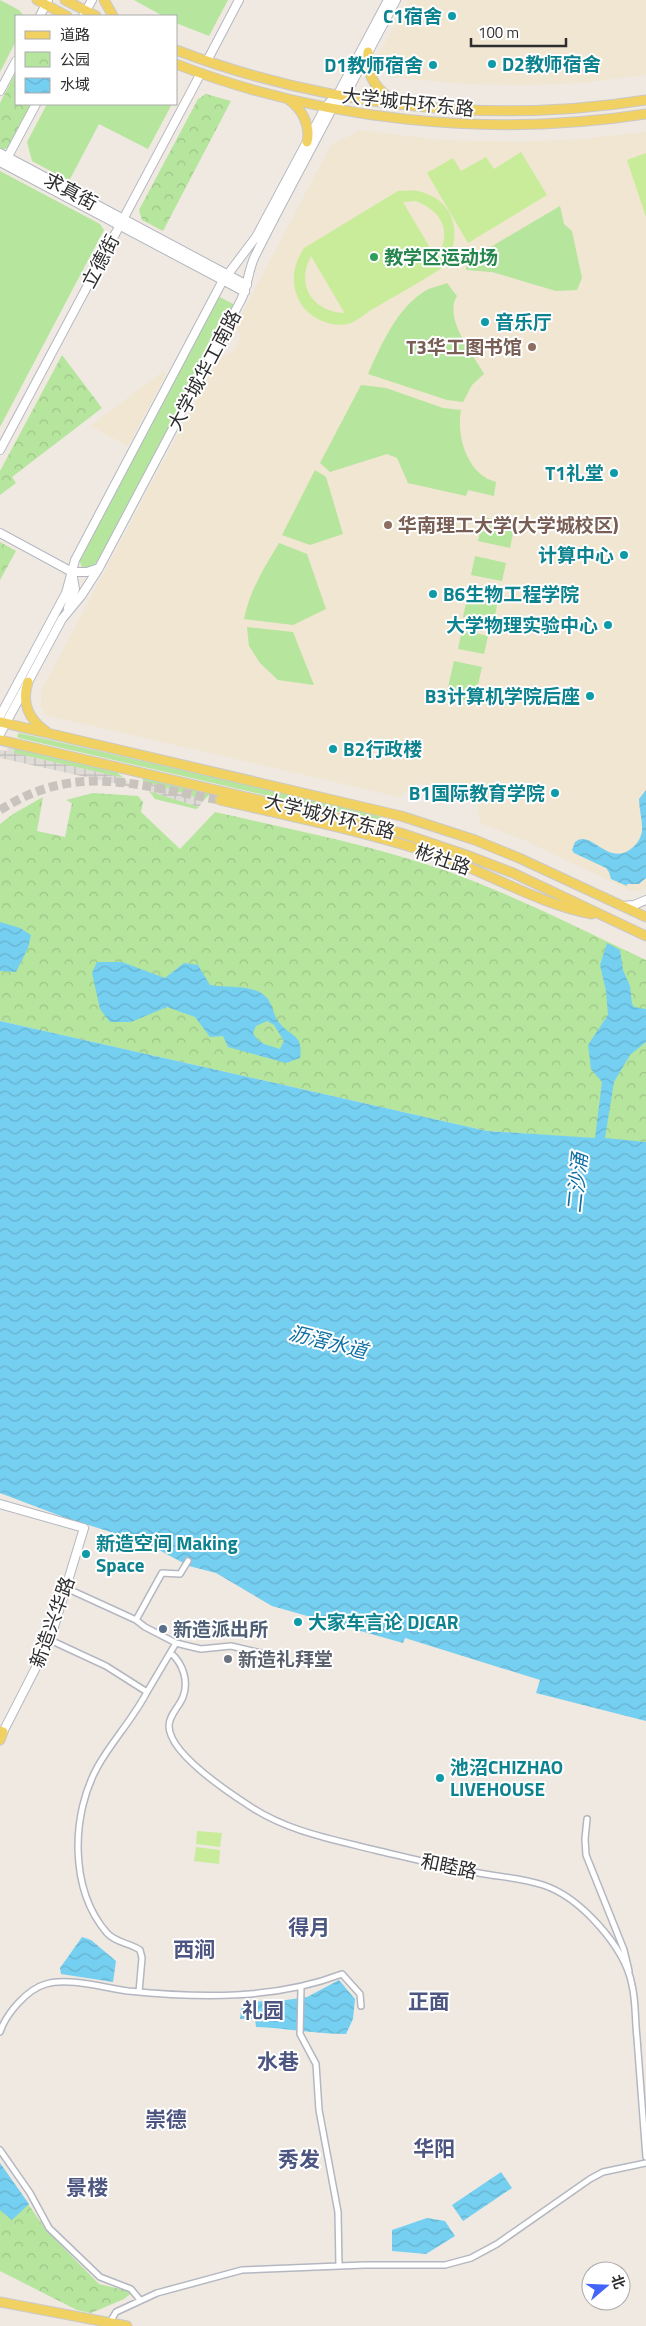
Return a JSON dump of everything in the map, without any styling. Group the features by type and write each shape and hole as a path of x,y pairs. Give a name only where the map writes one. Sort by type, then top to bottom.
{"main road":[{"path":"37,0 47,2 66,15"},
{"path":"65,0 84,14 92,0"},
{"path":"104,0 113,15"},
{"path":"207,61 239,0"},
{"name":"大学城华工南路","path":"341,95 388,0"},
{"name":"大学城华工南路","path":"0,734 2,721 66,593 75,560 226,278 256,237 307,142 330,107 341,95 368,52 396,0"},
{"path":"40,15 47,2"},
{"name":"大学城中环东路","path":"178,51 270,80 341,95 399,104 449,108 530,110 586,107 646,100"},
{"path":"368,52 368,64 374,83 383,93 399,104"},
{"path":"0,91 15,62"},
{"name":"大学城中环东路","path":"178,65 284,97 330,107 406,118 492,123 559,122 646,114"},
{"name":"立德街","path":"0,450 201,72"},
{"path":"284,97 294,103 302,114 308,132 307,142"},
{"path":"3,159 35,105"},
{"name":"大学城华工南路","path":"2,721 28,682 62,620 81,596 99,568 246,288 254,257 330,107"},
{"name":"求真街","path":"3,159 246,288"},
{"path":"0,533 72,572 87,572 99,568"},
{"path":"62,620 75,589 72,572"},
{"path":"28,682 25,695 28,712 40,727 51,734"},
{"name":"大学城外环东路","path":"2,721 385,811 452,832 505,852 646,917"},
{"name":"大学城外环东路","path":"0,740 382,827 447,848 499,868 646,936"},
{"name":"彬社路","path":"220,800 355,832 428,852 488,875 564,908 604,916"},
{"path":"382,827 386,822 385,811"},
{"path":"499,868 493,862 494,856 500,852 505,852"},
{"path":"621,906 634,905 646,900"},
{"name":"新造兴华路","path":"0,1504 84,1528 50,1640 1,1735"},
{"path":"0,2302 127,2326"}],"street":[{"path":"136,1620 162,1573 180,1574 188,1561"},
{"path":"66,1588 136,1620 144,1627 176,1643 201,1649 231,1646 261,1653"},
{"path":"50,1640 106,1666 147,1692"},
{"path":"139,1992 142,1958 140,1950 119,1942 107,1934 94,1911 83,1886 79,1863 77,1830 98,1766 122,1732 176,1643"},
{"name":"和睦路","path":"171,1653 179,1660 186,1683 183,1697 172,1716 169,1727 184,1756 210,1778 249,1806 277,1822 319,1836 419,1860 544,1885 580,1907 598,1923 618,1951 632,1984 646,2157"},
{"path":"587,1819 586,1855 624,1950 632,1984"},
{"path":"1,2028 30,1992 44,1984 60,1981 139,1992 257,1995 301,1988 342,1974 360,1994 361,2006"},
{"path":"301,1988 300,2034 316,2064 319,2110 338,2212 339,2266"},
{"path":"0,2150 30,2193 49,2228 100,2278 131,2289 140,2300"},
{"path":"110,2322 116,2312 157,2293 242,2270 339,2266 445,2265 471,2258 497,2244 590,2179 603,2172 646,2163"}],"shaded area":[{"path":"408,0 646,0 646,75 580,83 529,85 465,84 389,77 378,56"},
{"name":"华南理工大学(大学城校区)","path":"360,130 440,140 519,142 581,139 646,132 646,888 642,890 631,891 528,842 480,823 476,796 417,783 399,797 46,715 41,707 41,691 218,359 234,351 241,336 235,327 331,145"},
{"path":"163,371 167,373 128,446 90,426"},
{"path":"8,746 14,748 14,753 124,778 131,787 0,758 0,750 7,751"},
{"path":"143,781 204,800 199,807 149,791"}],"green space":[{"path":"0,0 19,10 23,15 15,15 15,43 0,72"},
{"path":"134,0 228,0 209,36 178,24 178,15 161,15"},
{"path":"15,74 15,105 31,105 11,145 5,149 0,149 0,103"},
{"path":"206,94 231,101 163,231 142,220 139,210 198,99"},
{"path":"46,105 171,105 148,149 99,124 69,181 32,161 27,142"},
{"path":"521,152 547,195 468,243 427,173 453,158 461,171 486,157 494,169"},
{"path":"646,153 646,217 627,160"},
{"path":"0,171 100,224 104,230 0,427"},
{"name":"教学区运动场","path":"398,191 418,191 431,196 441,202 453,221 453,244 444,267 348,324 333,324 318,319 301,304 294,284 294,272 304,248","holes":["416,201 433,211 439,217 442,224 444,240 436,258 403,202","311,256 344,312 344,313 324,307 310,295 306,287 305,277"]},
{"path":"560,206 564,224 572,231 582,278 577,290 556,291 492,272 466,270 467,261"},
{"path":"447,283 457,296 454,305 456,325 484,374 472,385 463,402 447,400 368,374 391,328 406,307 430,288"},
{"path":"218,296 235,305 99,560 91,568 82,569 79,558"},
{"path":"62,355 102,408 12,477 16,483 0,495 0,471"},
{"path":"361,385 386,388 443,408 461,410 460,431 466,453 478,471 486,478 496,482 494,496 468,490 466,496 408,483 397,458 387,454 330,472 320,463"},
{"path":"315,470 326,477 343,534 310,545 282,535"},
{"path":"483,517 515,524 510,548 478,541"},
{"path":"0,542 16,551 0,580"},
{"path":"279,543 307,554 326,609 293,625 244,619 254,589"},
{"path":"475,556 506,563 502,581 471,575"},
{"path":"470,585 500,592 493,624 463,617"},
{"path":"247,627 293,632 314,685 278,680 260,663 249,646"},
{"path":"462,630 488,636 484,654 458,649"},
{"path":"454,661 482,667 474,702 446,696"},
{"path":"19,733 346,807 378,815 381,818 377,821 19,738 17,736"},
{"path":"14,748 115,771 124,778 13,753"},
{"path":"142,777 209,793 209,795 204,800 143,781"},
{"path":"149,791 199,807 196,809 155,799"},
{"path":"93,793 138,796 143,802 141,812 180,849 215,812 328,837 411,859 491,888 646,960 646,1142 487,1131 0,1021 0,824 13,814 43,797 37,831 65,837 72,803 66,800"},
{"path":"197,1831 222,1833 220,1847 196,1844"},
{"path":"196,1847 220,1850 219,1864 194,1861"},
{"path":"0,2163 46,2230 99,2284 133,2292 124,2299 91,2313 77,2310 0,2271"}],"water":[{"path":"646,790 646,878 639,884 627,884 627,886 611,879 606,868 574,853 572,850 575,842 581,839 587,840 615,854 623,853 636,845 642,831 639,799"},
{"path":"0,922 20,928 31,935 28,948 16,972 0,971"},
{"path":"607,943 620,950 623,970 630,986 632,1004 634,1007 646,1009 646,1042 630,1055 614,1082 605,1138 646,1142 646,1721 536,1693 540,1680 405,1638 403,1643 272,1606 216,1573 189,1566 146,1543 66,1518 0,1493 0,1021 487,1131 595,1138 602,1082 591,1069 588,1045 608,1015 606,991 600,965"},
{"path":"97,962 122,962 165,978 184,963 198,965 210,985 248,988 266,997 278,1021 298,1040 301,1050 300,1058 286,1063 228,1047 223,1036 210,1037 195,1017 167,1007 131,1022 110,1022 100,1009 92,973","holes":["267,1021 274,1025 284,1041 280,1049 261,1042 253,1033 256,1026"]},
{"path":"82,1937 91,1940 116,1961 113,1982 61,1974 60,1968"},
{"path":"339,1980 355,1999 353,2019 346,2034 256,2027 255,2019 240,2019 241,2009 248,2003 307,1997"},
{"path":"0,2163 29,2204 12,2220 0,2210"},
{"path":"501,2172 512,2188 463,2221 452,2205"},
{"path":"427,2218 445,2221 455,2236 426,2254 392,2251 392,2230"}],"tunnel":[{"path":"0,810 28,795 56,786 82,782 108,781 134,784 220,800"}],"place":[{"name":"C1宿舍","path":"452,16"},
{"name":"D2教师宿舍","path":"492,64"},
{"name":"D1教师宿舍","path":"433,65"},
{"name":"教学区运动场","path":"374,257"},
{"name":"音乐厅","path":"485,322"},
{"name":"T3华工图书馆","path":"532,347"},
{"name":"T1礼堂","path":"614,473"},
{"name":"华南理工大学(大学城校区)","path":"388,525"},
{"name":"计算中心","path":"624,555"},
{"name":"B6生物工程学院","path":"433,594"},
{"name":"大学物理实验中心","path":"608,625"},
{"name":"B3计算机学院后座","path":"590,696"},
{"name":"B2行政楼","path":"333,749"},
{"name":"B1国际教育学院","path":"555,793"},
{"name":"新造空间 Making Space","path":"86,1554"},
{"name":"大家车言论 DJCAR","path":"298,1622"},
{"name":"新造派出所","path":"163,1629"},
{"name":"新造礼拜堂","path":"228,1659"},
{"name":"池沼CHIZHAO LIVEHOUSE","path":"440,1778"}],"district":[{"name":"得月","path":"309,1928"},
{"name":"西涧","path":"194,1950"},
{"name":"正面","path":"429,2002"},
{"name":"礼园","path":"263,2011"},
{"name":"水巷","path":"278,2062"},
{"name":"崇德","path":"166,2120"},
{"name":"华阳","path":"434,2149"},
{"name":"秀发","path":"299,2160"},
{"name":"景楼","path":"87,2188"}],"water label":[{"name":"二沙涌","path":"577,1183"},
{"name":"沥滘水道","path":"328,1342"}]}
